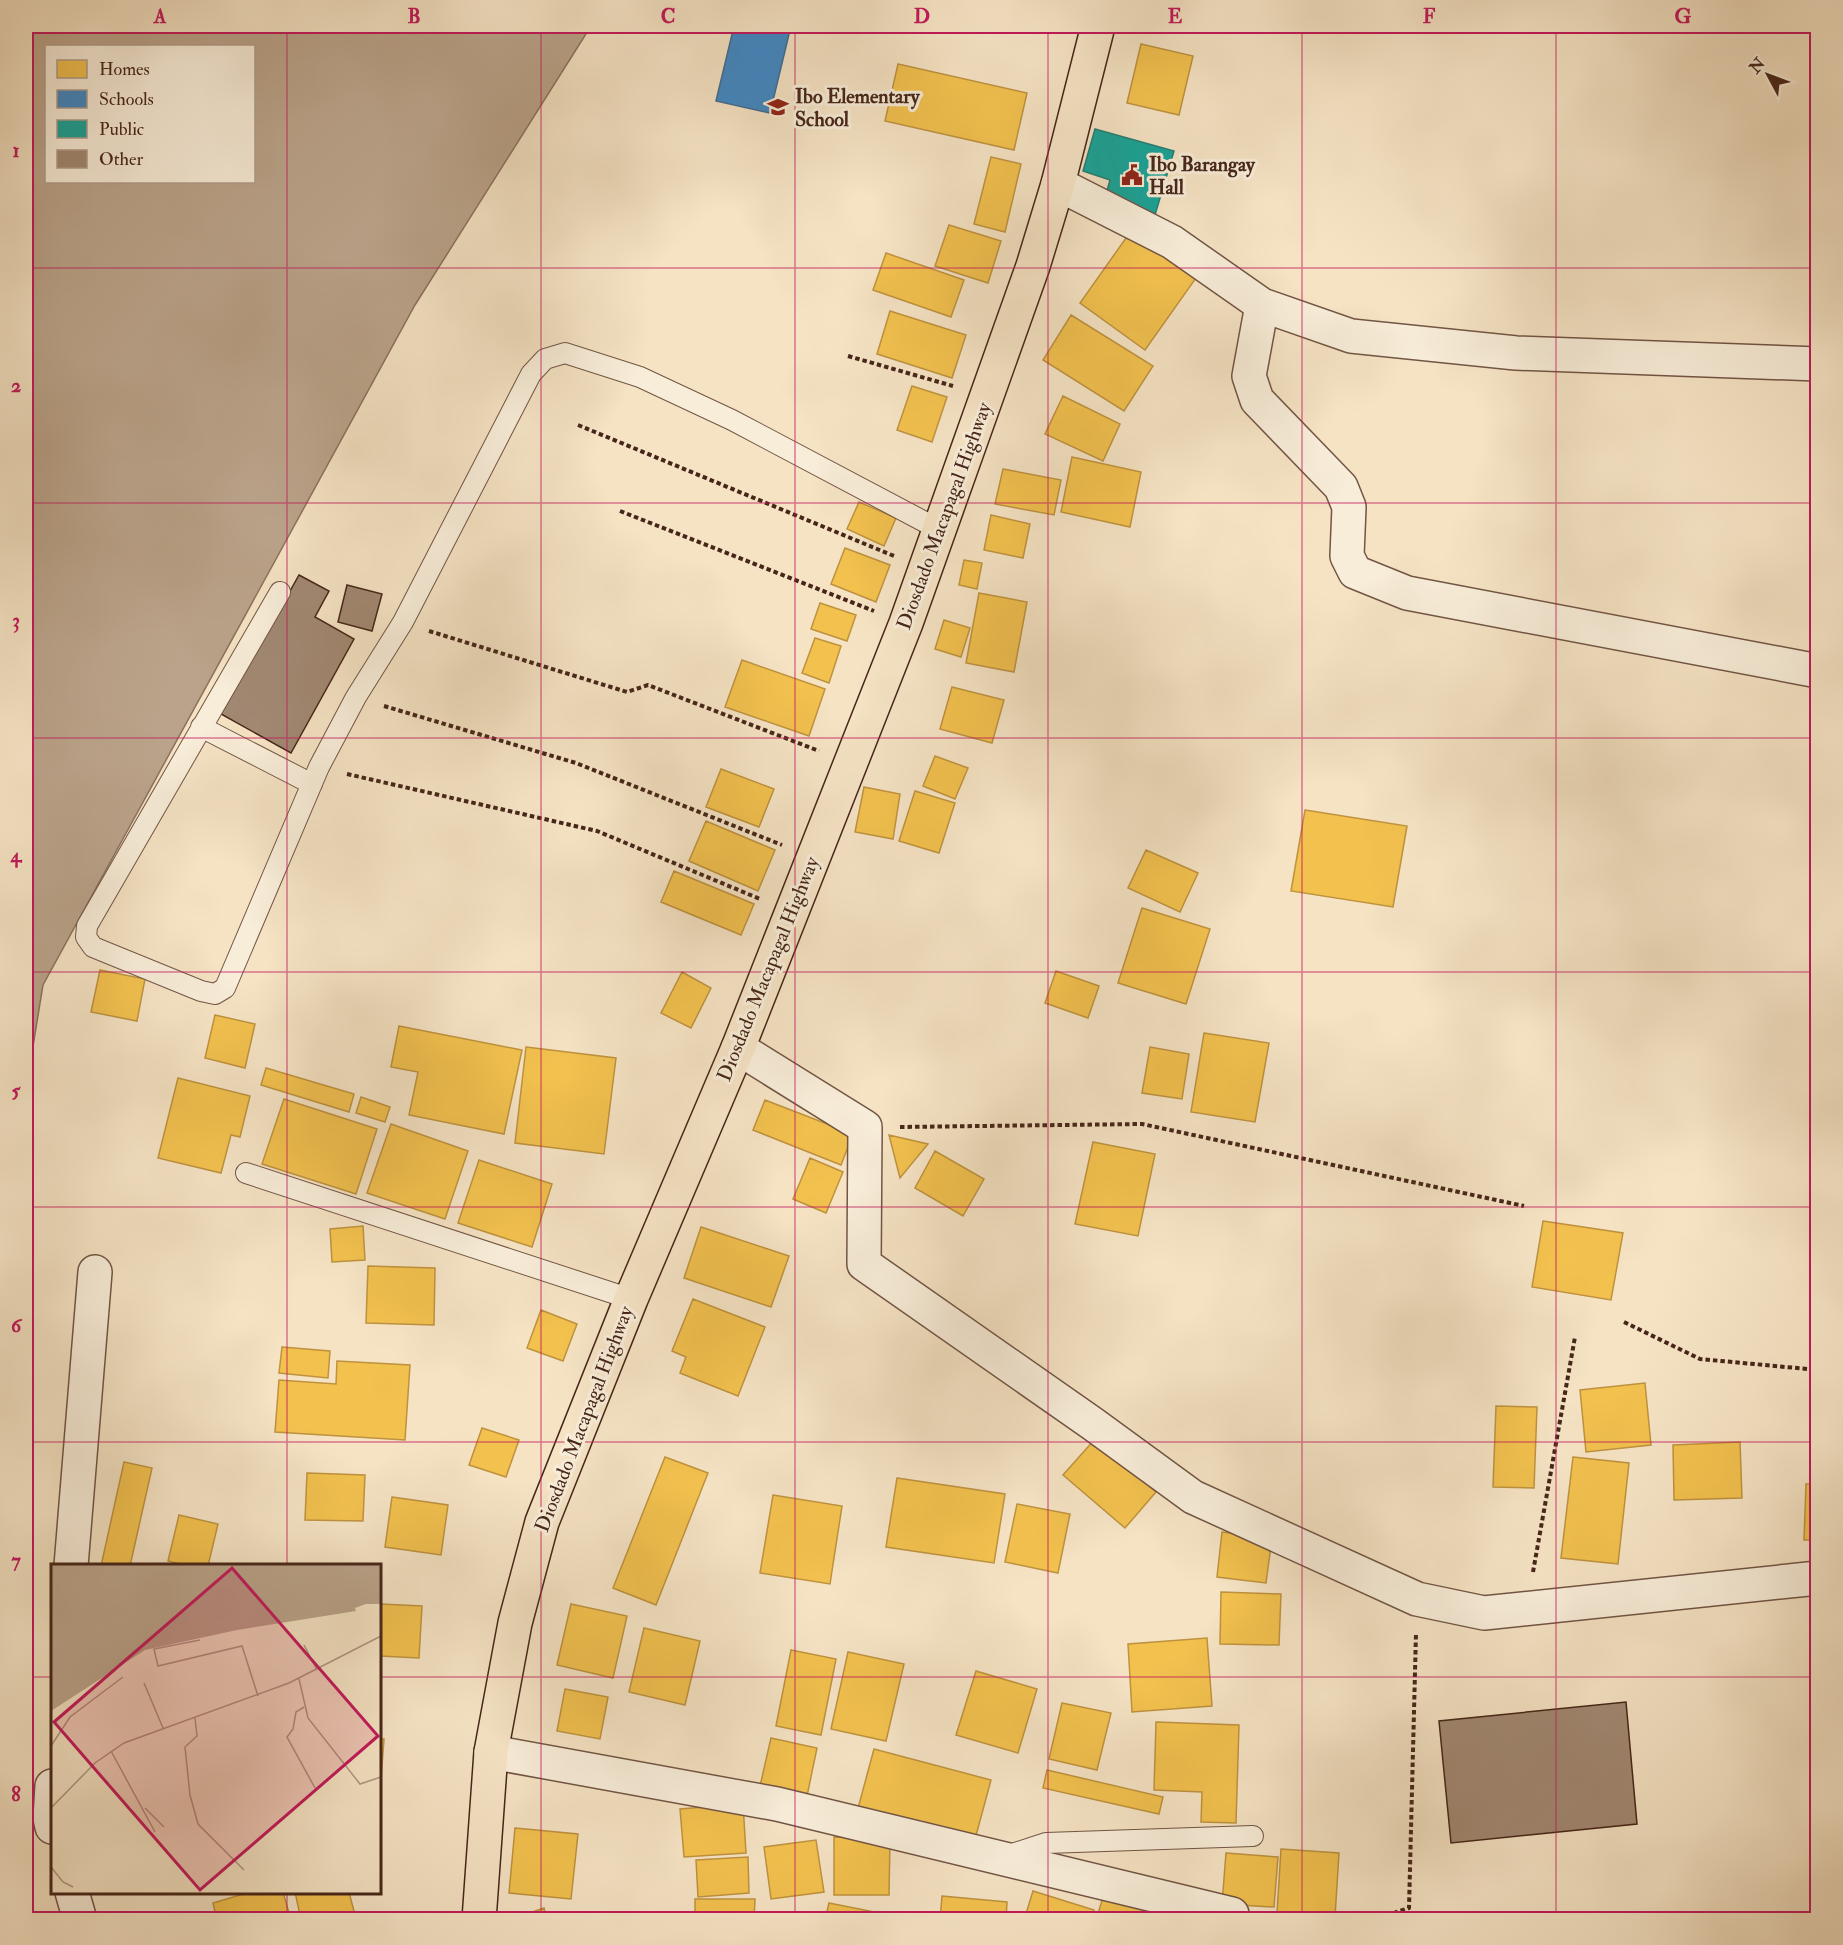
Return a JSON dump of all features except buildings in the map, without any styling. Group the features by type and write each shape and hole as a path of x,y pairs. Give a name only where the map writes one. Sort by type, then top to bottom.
{"highway":[{"name":"Diosdado Macapagal Highway","path":"479,1920 491,1752 514,1623 542,1522 632,1299 738,1048 906,623 1033,266 1058,184 1098,26"}],"street":[{"path":"1058,184 1172,242 1262,305 1351,336 1516,353 1818,364"},
{"path":"1262,305 1249,376 1257,400 1341,487 1349,507 1347,556 1355,572 1407,593 1818,670"},
{"path":"738,1048 865,1127 864,1264 1193,1497 1417,1599 1484,1613 1818,1578"},
{"path":"71,1564 95,1272"},
{"path":"491,1752 777,1804 1232,1914"},
{"path":"51,1802 51,1822"},
{"path":"72,1894 80,1920"}],"lane":[{"path":"280,592 87,926 86,937 93,947 201,991 215,994 225,988 316,776 356,697 403,622 531,374 545,359 565,354 640,377 722,415 940,530"},
{"path":"201,727 316,776"},
{"path":"246,1173 632,1299"},
{"path":"1001,1858 1046,1843 1252,1836"}],"path":[{"path":"848,356 988,396"},
{"path":"578,425 925,569"},
{"path":"620,511 906,623"},
{"path":"403,622 627,692 648,685 850,764"},
{"path":"356,697 576,763 813,858"},
{"path":"316,776 597,831 791,912"},
{"path":"865,1127 1142,1124 1524,1206"},
{"path":"1624,1322 1700,1359 1818,1370"},
{"path":"1527,1608 1575,1337"},
{"path":"1372,1920 1408,1908 1417,1599"}],"shaded area":[{"path":"26,26 591,26 415,305 43,985 26,1089"}],"place":[{"name":"Ibo Elementary School","path":"778,107"},
{"name":"Ibo Barangay Hall","path":"1132,175"}]}
